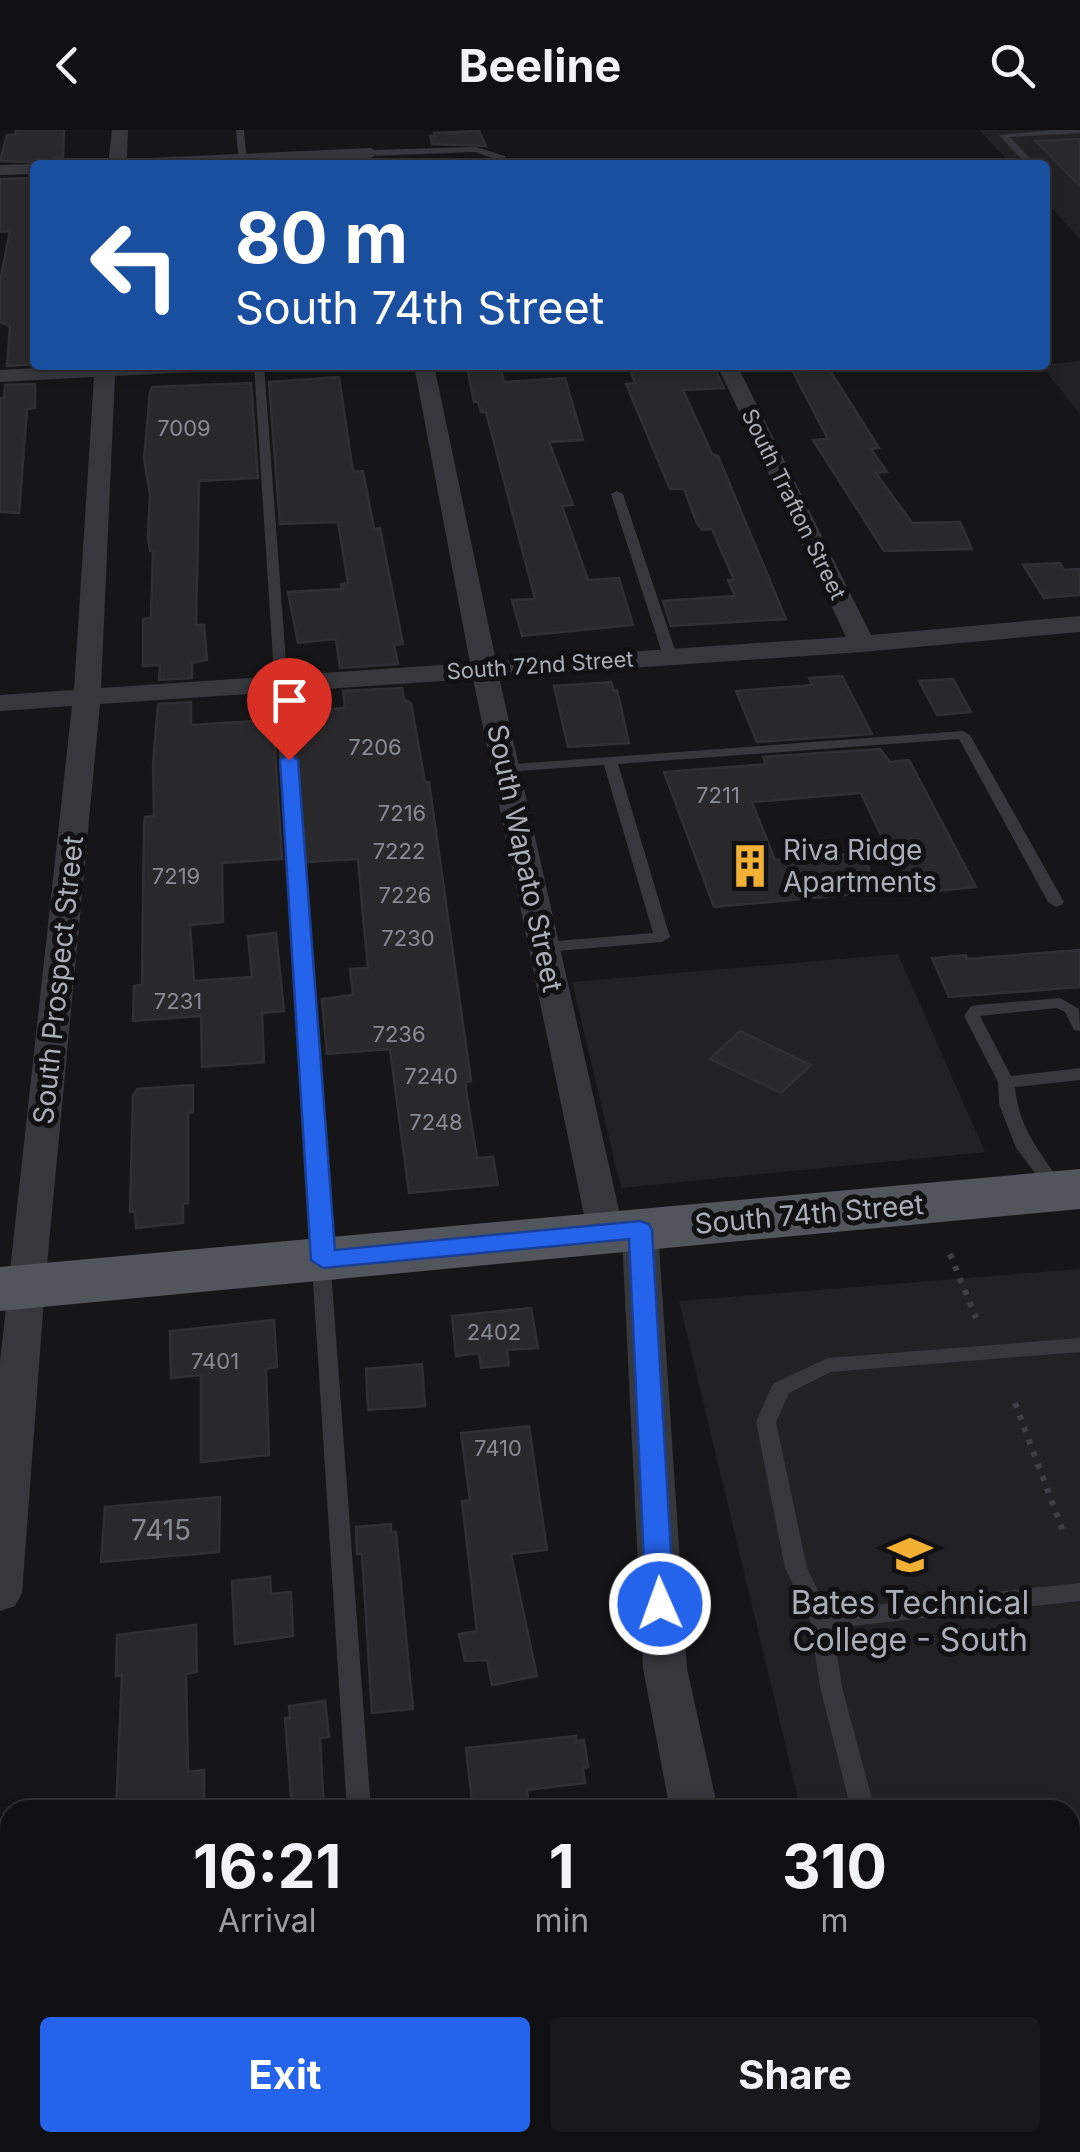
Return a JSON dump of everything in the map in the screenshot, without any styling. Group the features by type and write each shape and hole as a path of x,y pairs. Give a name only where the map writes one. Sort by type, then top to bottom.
{"main road":[{"name":"South 74th Street","path":"13,1288 1068,1190"}],"street":[{"path":"117,160 120,130"},
{"path":"329,160 372,159 367,130"},
{"path":"0,170 30,169"},
{"path":"0,376 79,370"},
{"name":"South Prospect Street","path":"0,1594 13,1288 87,696 105,370"},
{"name":"South Wapato Street","path":"425,370 544,947 624,1232 665,1668 692,1800"},
{"name":"South Trafton Street","path":"729,370 862,644"},
{"name":"South 72nd Street","path":"0,702 862,644 1080,624"}],"lane":[{"path":"240,130 243,160"},
{"path":"1027,160 1003,135 1080,131"},
{"path":"372,159 476,149 503,160"},
{"path":"259,370 359,1800"},
{"path":"618,494 670,656"},
{"path":"506,768 963,735 1056,902"},
{"path":"544,947 662,937 610,760"},
{"path":"1068,1190 1025,1148 1008,1104 1006,1082 972,1016 977,1010 1060,1003 1070,1008 1080,1026"},
{"path":"1006,1082 1080,1074"},
{"path":"860,1800 831,1688 821,1620 796,1568 766,1422 781,1388 828,1365 1080,1345"},
{"path":"821,1620 1080,1592"}],"path":[{"path":"950,1254 976,1318"},
{"path":"1015,1403 1064,1534"}],"shaded area":[{"path":"979,130 1080,130 1080,239 1050,206 1050,160 1007,160"},
{"path":"1080,361 1080,414 1045,370 1050,370 1050,364"},
{"path":"898,954 985,1152 621,1188 572,982"},
{"name":"Bates Technical College - South","path":"1080,1269 1080,1800 799,1800 679,1301"}],"building":[{"path":"16,130 64,130 63,157 30,162 0,161 7,135 15,135"},
{"path":"479,131 486,146 432,144 430,136 434,133"},
{"path":"1080,139 1080,186 1036,141"},
{"path":"30,178 30,364 7,366 10,326 0,322 0,281 10,231 0,232 0,179"},
{"path":"468,370 501,370 504,382 565,378 583,440 549,442 573,505 562,506 588,580 619,578 633,625 522,636 512,600 535,599 486,412 481,412 478,402 474,402"},
{"path":"630,370 715,370 724,388 683,390 712,454 718,456 786,619 671,626 663,601 735,596 728,580 734,580 712,529 702,530 697,523 684,489 670,489 626,384 635,383"},
{"path":"830,370 879,448 871,449 887,472 876,473 912,523 960,522 972,549 884,551 813,440 828,439 793,372"},
{"path":"339,377 353,472 363,471 374,529 380,528 403,644 394,645 398,664 340,668 336,639 298,643 288,592 342,589 341,584 348,583 338,522 280,524 269,382"},
{"path":"251,383 258,478 199,481 196,625 204,625 207,660 192,663 192,678 159,680 160,665 143,666 143,619 151,618 153,551 148,536 150,494 144,459 150,392 152,387"},
{"path":"35,384 35,408 27,409 19,513 0,512 0,398 4,398 5,385"},
{"path":"1060,563 1064,570 1080,569 1080,595 1044,598 1023,565"},
{"path":"842,676 872,734 757,742 736,691 812,685 809,678"},
{"path":"953,679 971,712 937,715 919,681"},
{"path":"611,682 617,690 629,743 568,747 554,686"},
{"path":"402,688 404,699 411,703 425,782 429,782 471,1081 466,1082 466,1090 477,1158 493,1157 498,1185 409,1193 390,1049 327,1054 322,999 353,995 350,969 368,968 358,859 307,862 304,858 294,719 316,717 315,710 345,708 343,691"},
{"path":"191,702 191,725 273,720 282,859 222,863 223,922 190,925 194,981 252,977 248,936 276,933 284,1011 262,1013 264,1062 202,1067 201,1016 133,1021 134,986 142,985 144,825 145,817 154,816 158,704"},
{"path":"880,749 890,762 909,760 976,887 939,891 932,874 900,876 861,793 752,802 775,860 862,853 879,892 714,907 664,772 766,764 763,757"},
{"path":"1080,950 1080,987 949,997 932,958 966,955 967,959"},
{"path":"740,1031 811,1065 781,1093 710,1059"},
{"path":"193,1085 193,1112 188,1113 188,1203 183,1204 183,1223 136,1228 135,1211 130,1212 133,1096 137,1089"},
{"path":"531,1308 538,1348 507,1350 509,1365 481,1368 479,1353 456,1356 452,1316"},
{"path":"274,1320 277,1367 266,1369 269,1455 201,1462 201,1375 171,1378 170,1331"},
{"path":"422,1364 425,1406 368,1410 366,1369"},
{"path":"529,1426 547,1550 511,1554 537,1676 492,1685 487,1660 465,1661 459,1634 477,1631 462,1501 470,1500 461,1433"},
{"path":"220,1497 219,1552 101,1562 105,1507"},
{"path":"391,1524 391,1532 396,1532 413,1709 372,1713 362,1554 357,1554 356,1527"},
{"path":"270,1577 271,1594 291,1592 293,1636 235,1644 232,1581"},
{"path":"196,1625 197,1672 186,1674 188,1772 204,1770 204,1800 116,1800 122,1675 116,1676 117,1635"},
{"path":"325,1701 329,1737 320,1738 323,1800 291,1800 285,1718 290,1718 289,1706"},
{"path":"576,1736 576,1741 584,1740 588,1767 583,1768 585,1783 527,1790 528,1800 472,1800 466,1748"}],"place":[{"name":"Riva Ridge Apartments","path":"750,866"},
{"name":"Bates Technical College - South","path":"910,1555"}],"route":[{"path":"289,760 323,1260 640,1230 660,1604"}]}
